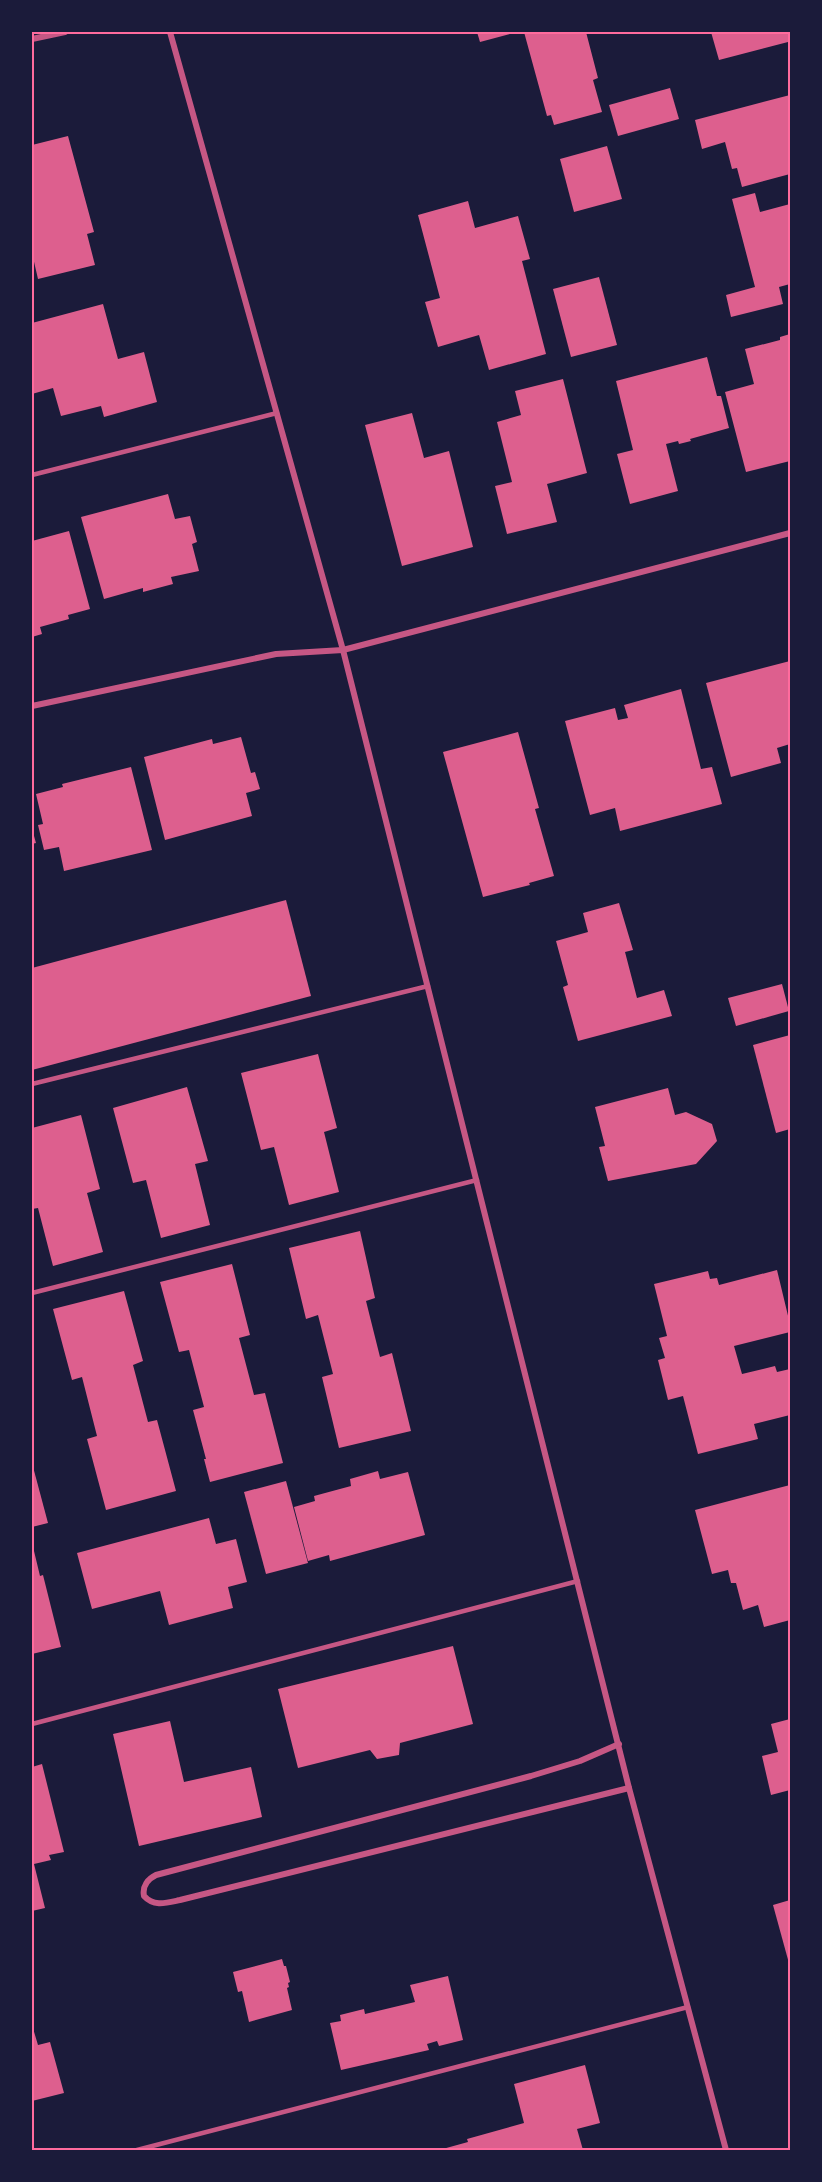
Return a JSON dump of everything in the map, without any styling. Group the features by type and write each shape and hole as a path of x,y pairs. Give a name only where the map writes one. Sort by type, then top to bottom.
{"street":[{"path":"32,39 64,32"},
{"path":"170,32 343,650 629,1788 726,2151"},
{"path":"32,706 276,654 343,650 790,533"},
{"path":"619,1744 580,1761 531,1776 156,1875 150,1878 145,1885 144,1896 156,1903 180,1900 629,1788"}],"lane":[{"path":"32,475 277,413"},
{"path":"32,1084 428,986"},
{"path":"32,1293 477,1180"},
{"path":"32,1724 578,1581"},
{"path":"137,2151 688,2007"}],"building":[{"path":"477,32 517,32 480,42"},
{"path":"524,32 586,32 598,78 593,80 602,112 554,125 551,115 547,116"},
{"path":"711,32 790,32 790,49 788,42 719,60"},
{"path":"670,88 679,119 618,136 609,105"},
{"path":"790,95 790,174 742,187 737,168 732,169 725,142 702,149 695,120"},
{"path":"68,136 94,232 87,234 95,265 38,279 32,253 32,145"},
{"path":"607,146 622,199 574,212 560,159"},
{"path":"755,193 760,212 790,204 790,284 779,287 783,304 731,317 726,295 755,287 732,199"},
{"path":"468,201 475,228 518,216 530,259 522,261 546,354 489,370 479,335 438,347 425,302 440,298 418,215"},
{"path":"599,277 617,345 571,357 553,289"},
{"path":"103,304 118,359 144,352 157,402 104,417 101,406 61,416 53,388 32,394 32,323"},
{"path":"790,334 790,461 746,472 725,392 754,384 745,349 780,340 780,337"},
{"path":"707,357 717,396 721,396 729,428 690,439 691,441 666,444 678,491 630,504 617,454 633,450 616,381"},
{"path":"563,379 587,473 547,484 557,522 507,534 495,486 512,482 497,422 521,415 515,391"},
{"path":"412,413 424,458 449,451 473,547 402,566 365,425"},
{"path":"168,494 175,519 190,516 197,542 192,544 199,571 171,577 173,584 143,592 143,588 104,599 81,517"},
{"path":"69,531 90,609 68,615 69,619 40,627 42,634 32,637 32,541"},
{"path":"790,661 790,744 777,748 781,763 731,777 706,683"},
{"path":"681,689 701,769 712,767 722,804 620,831 615,808 590,815 565,721 615,708 618,720 628,718 624,705"},
{"path":"518,732 539,808 535,809 554,876 529,883 530,885 483,897 443,752"},
{"path":"241,737 251,773 255,772 260,789 246,793 252,816 165,840 144,757 212,739 213,744"},
{"path":"131,767 152,850 64,871 59,847 44,850 38,825 43,824 36,794 63,787 62,784"},
{"path":"32,829 36,843 32,844"},
{"path":"286,900 311,996 32,1070 32,968"},
{"path":"619,903 633,950 625,952 637,998 664,990 672,1016 578,1041 563,987 568,985 556,941 588,932 583,913"},
{"path":"782,984 789,1011 736,1026 728,998"},
{"path":"790,1035 790,1129 776,1133 753,1045"},
{"path":"318,1054 337,1128 324,1132 339,1192 289,1205 274,1147 261,1150 241,1073"},
{"path":"187,1087 208,1161 195,1164 210,1225 161,1238 146,1180 133,1183 113,1108"},
{"path":"668,1088 675,1115 686,1112 712,1124 717,1141 696,1164 608,1181 599,1147 605,1146 595,1107"},
{"path":"81,1115 100,1189 87,1193 103,1252 53,1266 38,1208 32,1209 32,1128"},
{"path":"360,1231 375,1298 366,1301 380,1357 392,1353 411,1431 339,1448 322,1377 333,1374 318,1315 306,1319 289,1248"},
{"path":"232,1264 250,1335 239,1338 254,1395 265,1393 283,1463 210,1482 193,1410 204,1407 189,1350 179,1352 160,1282"},
{"path":"777,1270 790,1332 734,1346 742,1374 775,1366 777,1372 790,1369 790,1415 754,1424 758,1439 698,1454 683,1396 668,1400 658,1360 665,1358 659,1338 667,1336 654,1284 708,1271 710,1279 717,1278 719,1285"},
{"path":"124,1291 143,1361 133,1365 148,1422 157,1420 176,1491 106,1510 87,1439 97,1436 82,1377 72,1380 53,1309"},
{"path":"32,1463 48,1523 32,1527"},
{"path":"378,1471 380,1479 408,1472 425,1535 330,1561 329,1555 308,1561 294,1507 315,1501 314,1496 351,1486 350,1479"},
{"path":"286,1481 308,1563 266,1574 244,1492"},
{"path":"790,1485 790,1620 764,1627 758,1605 743,1610 736,1583 731,1583 728,1570 712,1574 695,1510"},
{"path":"209,1518 216,1544 236,1539 247,1582 228,1587 233,1608 169,1625 160,1591 92,1609 77,1553"},
{"path":"34,1551 40,1576 43,1575 61,1647 32,1654 32,1552"},
{"path":"453,1646 473,1724 400,1743 399,1755 377,1759 370,1750 298,1768 278,1689"},
{"path":"790,1719 790,1790 771,1795 762,1756 778,1752 771,1724"},
{"path":"170,1721 184,1782 251,1767 262,1817 139,1846 113,1734"},
{"path":"42,1764 64,1852 49,1855 51,1860 34,1864 45,1908 32,1911 32,1767"},
{"path":"790,1900 790,1967 773,1905"},
{"path":"282,1959 290,1982 287,1988 292,2010 249,2022 242,1991 238,1992 233,1972"},
{"path":"448,1976 463,2040 439,2046 437,2041 427,2044 429,2050 341,2070 330,2023 341,2021 340,2015 364,2009 365,2014 415,2002 410,1985"},
{"path":"32,2025 38,2045 50,2042 64,2093 32,2101"},
{"path":"585,2065 600,2123 577,2129 583,2150 439,2150 468,2142 467,2139 524,2123 514,2084"}]}
